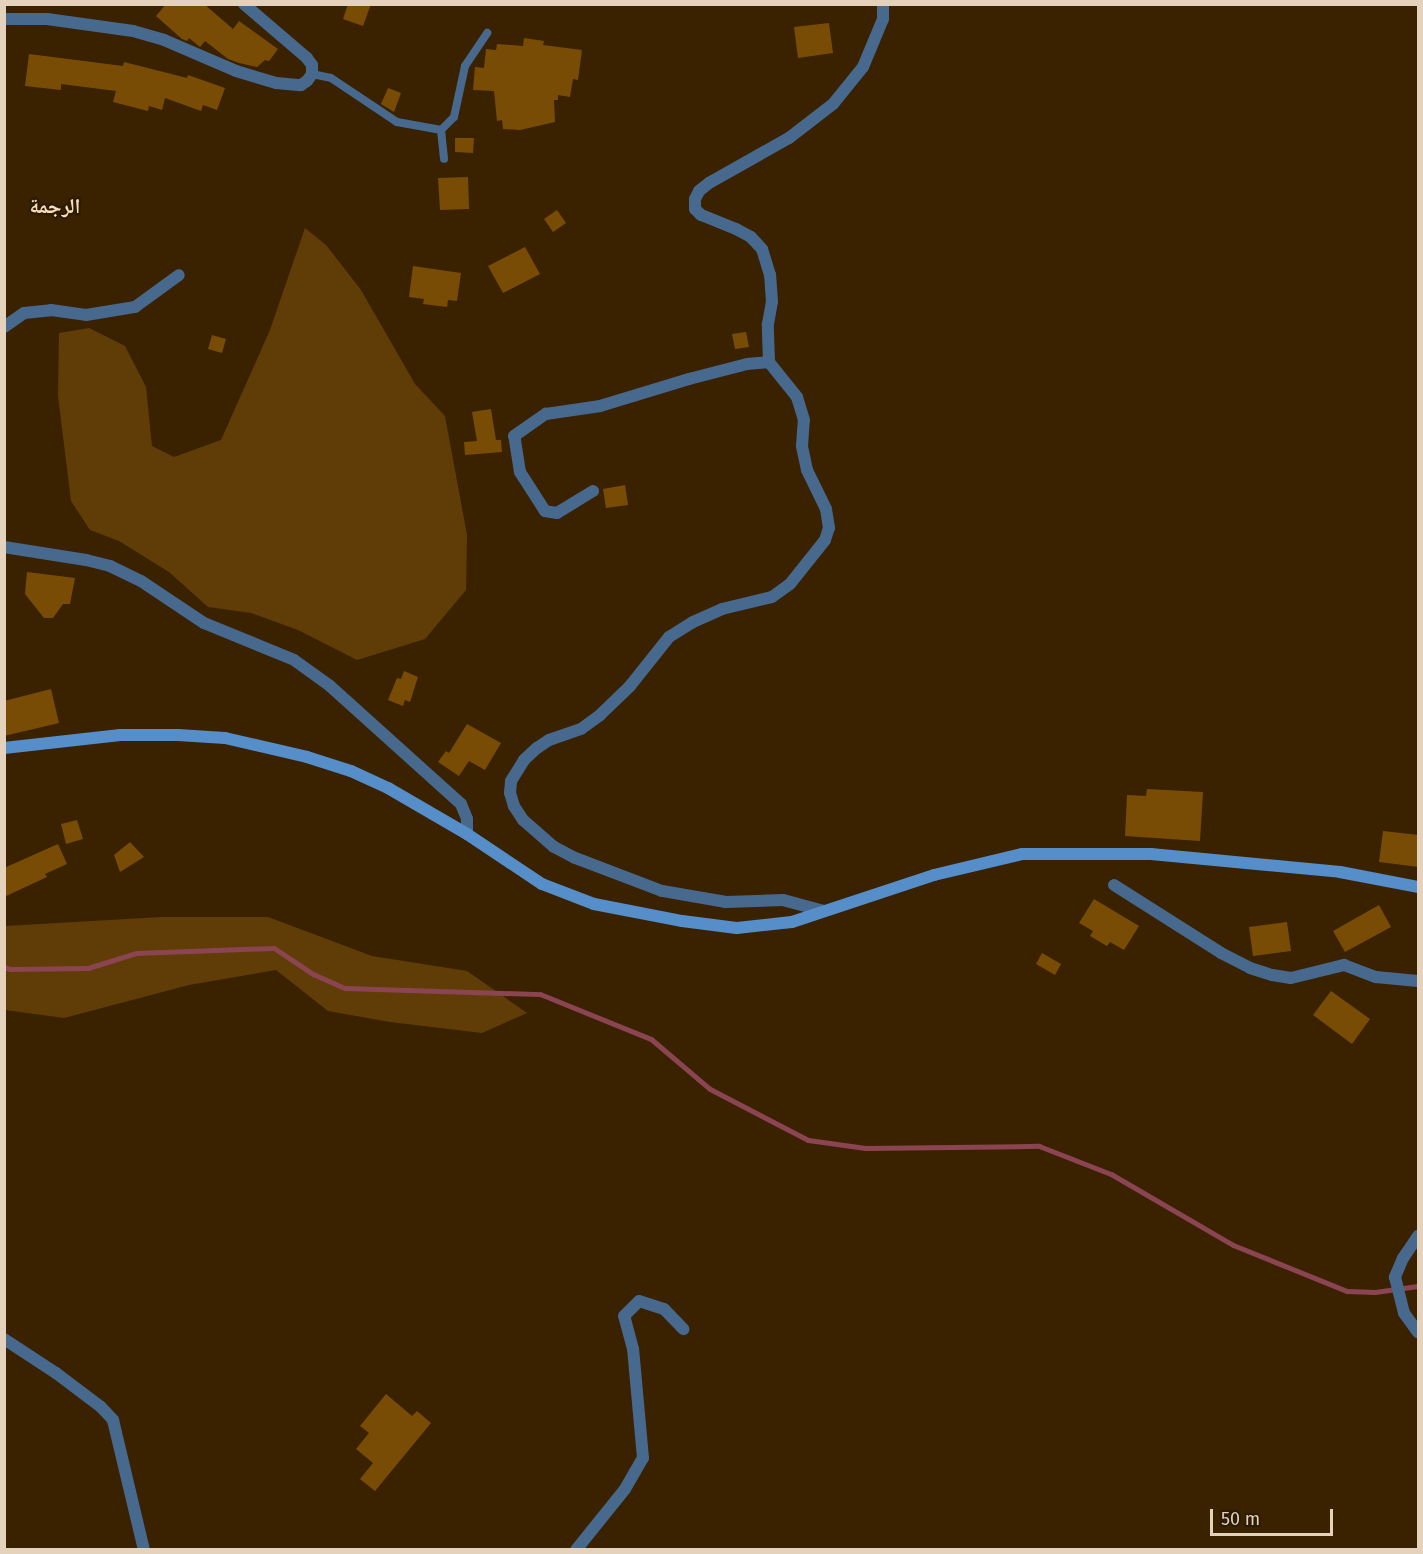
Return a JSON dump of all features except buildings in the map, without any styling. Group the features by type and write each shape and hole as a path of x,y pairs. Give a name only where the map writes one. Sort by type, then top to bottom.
{"main road":[{"path":"4,747 120,735 178,735 225,738 307,757 351,771 388,788 467,834 542,884 594,904 682,921 737,928 758,928 792,922 934,875 1022,854 1151,854 1340,872 1419,887"}],"street":[{"path":"4,19 47,19 133,31 164,40 236,71 276,83 301,85 312,74 312,65 298,48 244,4"},
{"path":"824,911 783,900 757,903 694,897 662,891 622,877 554,848 538,836 523,820 510,793 511,781 524,760 549,740 581,729 600,715 630,686 669,637 693,622 722,609 772,597 790,584 825,540 829,528 826,509 807,470 802,446 804,420 797,397 769,362 768,324 772,302 770,275 762,249 751,237 701,215 695,209 695,198 699,191 709,183 789,138 822,115 839,99 863,67 883,19 883,4"},
{"path":"4,327 24,314 51,310 86,315 135,307 179,275"},
{"path":"592,491 557,513 545,511 520,472 514,436 546,414 600,406 688,379 747,364 769,362"},
{"path":"4,547 110,566 141,580 204,623 294,660 330,686 461,804 467,819 467,834"},
{"path":"1114,885 1221,953 1250,968 1272,975 1291,978 1344,965 1376,977 1419,981"},
{"path":"1419,1236 1403,1258 1395,1277 1404,1313 1419,1332"},
{"path":"576,1550 625,1489 643,1458 633,1349 624,1316 639,1301 664,1309 683,1329"},
{"path":"4,1339 56,1373 101,1407 113,1420 144,1550"}],"lane":[{"path":"441,130 454,117 465,66 486,33"},
{"path":"312,74 332,78 397,122 441,130"},
{"path":"441,130 444,159"}],"shaded area":[{"path":"305,228 326,245 361,290 415,384 445,416 467,535 466,590 425,639 357,660 298,630 251,613 208,607 169,572 119,541 90,530 71,501 58,396 59,333 89,328 125,346 146,387 152,446 174,457 221,440 270,330"},
{"path":"162,917 268,917 372,956 467,971 527,1013 482,1033 390,1022 328,1011 276,970 189,985 64,1018 5,1010 5,926"}],"waterway":[{"path":"4,967 10,969 88,968 136,953 274,948 313,974 345,988 540,994 651,1039 710,1089 808,1140 865,1148 1039,1146 1111,1174 1233,1245 1347,1291 1375,1292 1418,1286"}],"district":[{"name":"الرجمة","path":"55,206"}]}
